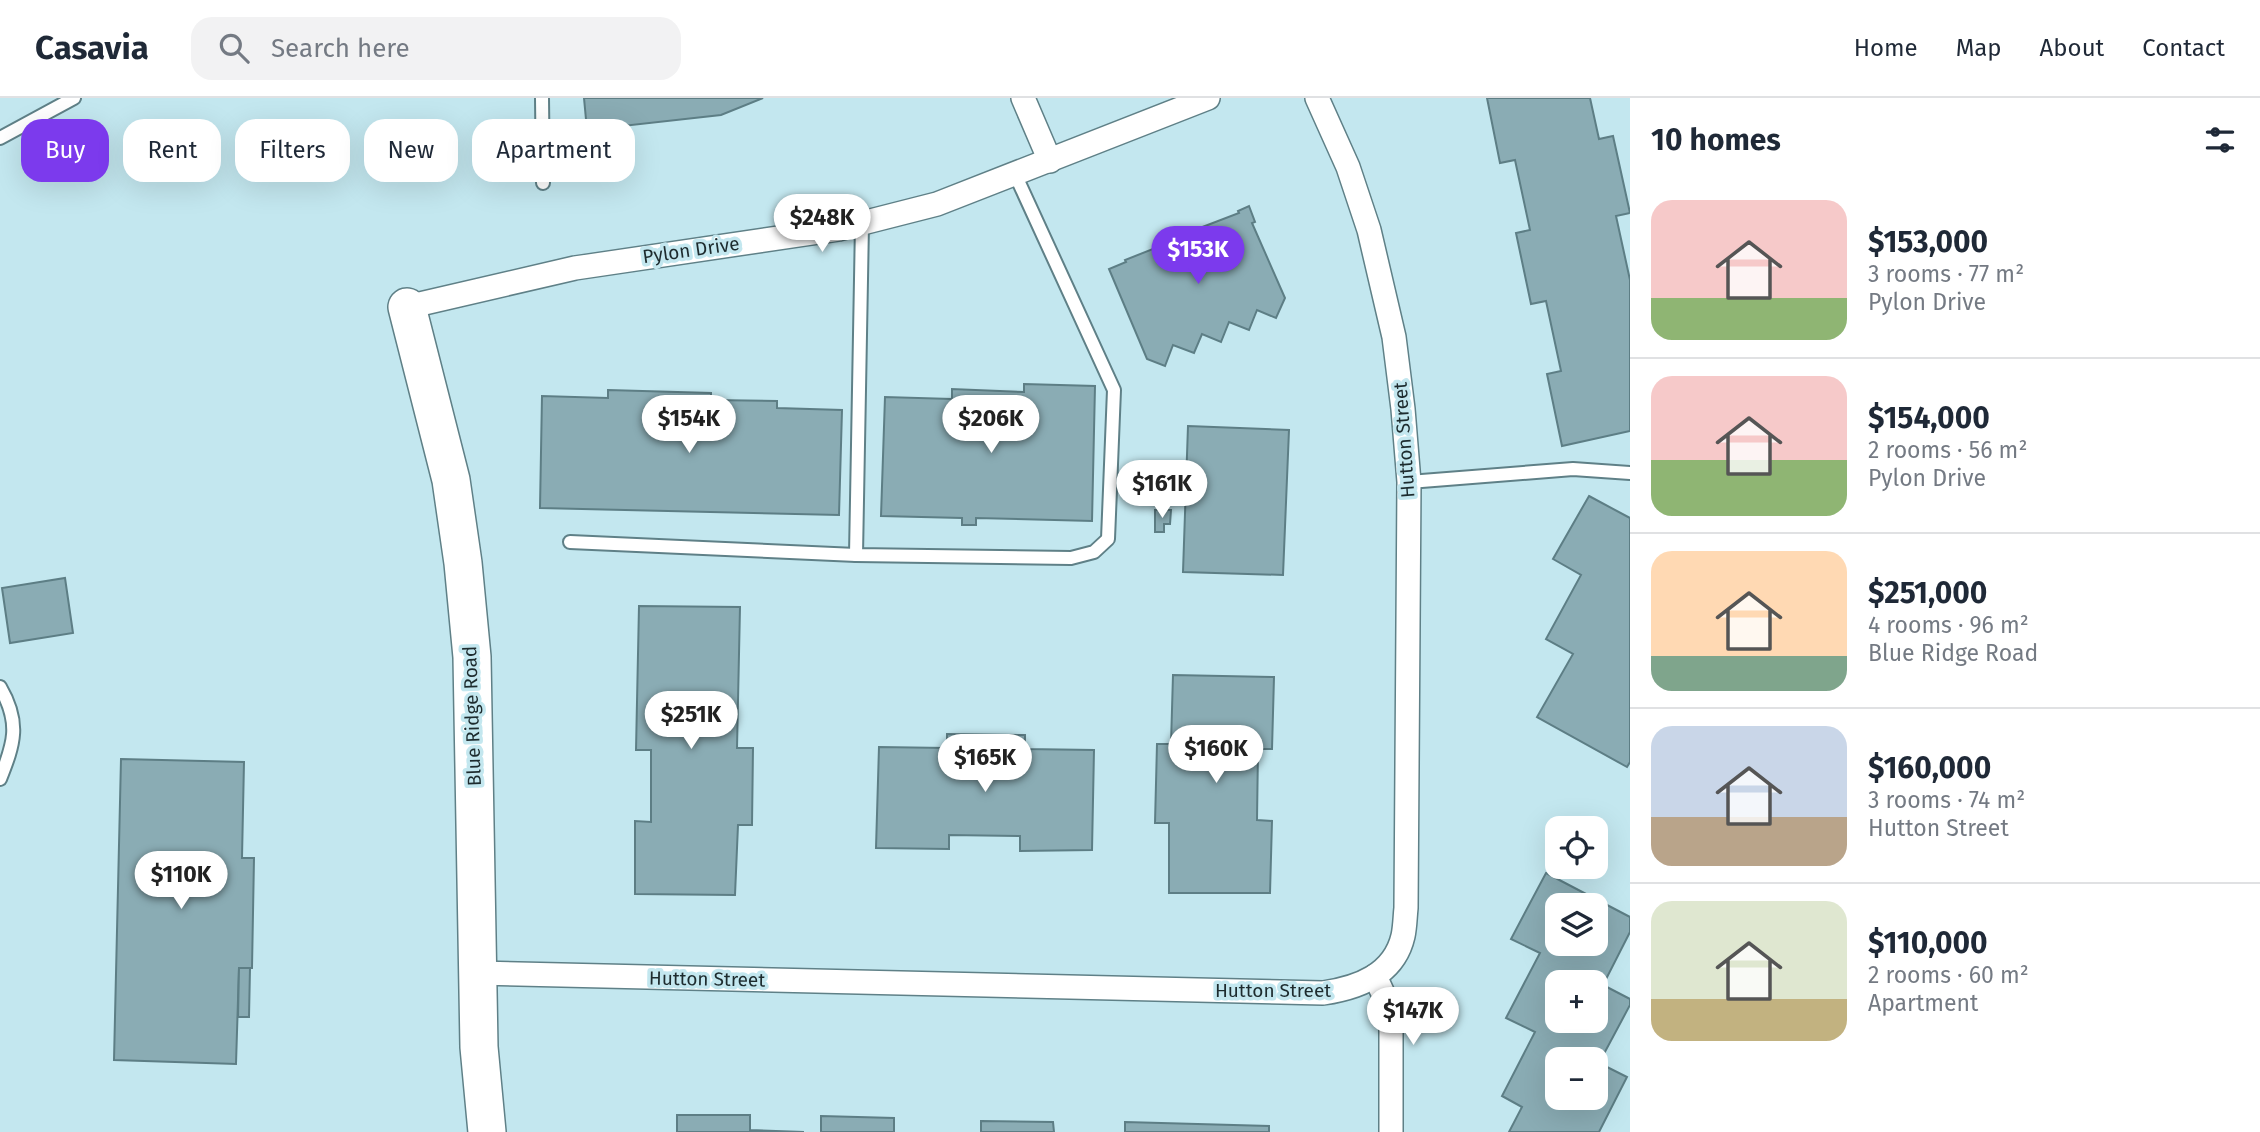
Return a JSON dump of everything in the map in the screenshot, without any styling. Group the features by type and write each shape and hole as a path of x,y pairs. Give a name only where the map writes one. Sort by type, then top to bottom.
{"main road":[{"name":"Blue Ridge Road","path":"407,307 451,480 463,563 471,657 479,1047 487,1132"}],"street":[{"path":"1023,98 1050,161"},
{"name":"Pylon Drive","path":"407,307 575,268 862,224 937,204 1208,98"},
{"name":"Hutton Street","path":"477,973 1323,993 1346,990 1375,976 1395,956 1403,936 1406,908 1409,482 1404,409 1394,337 1369,230 1348,167 1317,98"},
{"path":"1375,976 1391,1011 1391,1132"}],"lane":[{"path":"0,138 74,98"},
{"path":"542,98 543,183"},
{"path":"570,542 856,555 1070,558 1094,552 1108,538 1114,390 1015,174"},
{"path":"856,555 862,224"},
{"path":"1409,482 1573,469 1630,473"},
{"path":"0,687 13,722 12,747 0,779"}],"building":[{"path":"584,98 763,98 721,115 635,125 635,119 586,119"},
{"path":"1487,98 1590,98 1599,139 1613,136 1630,213 1616,216 1630,280 1630,431 1562,446 1547,374 1561,371 1546,301 1531,304 1516,233 1530,230 1515,160 1500,163"},
{"path":"1249,206 1255,222 1252,223 1285,298 1276,318 1257,310 1249,330 1229,322 1221,342 1202,334 1194,353 1173,345 1165,366 1147,359 1109,269 1181,238 1179,236 1239,213 1238,211"},
{"path":"1024,384 1095,386 1092,521 976,518 976,525 962,525 962,518 881,516 885,397 952,399 952,389 1024,392"},
{"path":"608,390 711,393 711,400 777,401 777,408 842,410 839,515 540,508 542,396 608,398"},
{"path":"1188,426 1289,430 1283,575 1183,572"},
{"path":"1589,496 1630,518 1630,762 1627,767 1537,717 1573,654 1546,639 1581,575 1553,559"},
{"path":"1155,510 1171,510 1170,524 1164,524 1164,532 1155,532"},
{"path":"65,578 73,633 10,643 2,588"},
{"path":"639,606 740,607 737,748 753,748 752,825 738,825 735,895 635,894 635,821 651,822 651,750 636,750"},
{"path":"1173,675 1274,677 1272,749 1258,749 1257,820 1272,821 1270,893 1169,893 1169,823 1155,823 1157,744 1171,744"},
{"path":"947,734 1025,735 1025,749 1094,750 1092,850 1020,851 1020,836 949,835 949,849 876,848 879,747 947,748"},
{"path":"121,759 244,762 242,858 254,858 252,968 239,968 236,1064 114,1060"},
{"path":"1545,875 1545,879 1557,879 1584,893 1545,893 1545,956 1608,956 1608,905 1630,917 1630,932 1608,975 1608,970 1545,970 1545,1033 1608,1033 1608,988 1630,999 1630,1005 1608,1047 1545,1047 1545,1110 1608,1110 1608,1068 1627,1077 1599,1132 1509,1132 1522,1107 1502,1096 1535,1032 1506,1018 1540,953 1511,939"},
{"path":"239,968 250,968 249,1017 238,1017"},
{"path":"677,1115 750,1115 750,1130 804,1132 677,1132"},
{"path":"821,1116 894,1118 894,1132 821,1132"},
{"path":"981,1121 1053,1122 1054,1132 981,1132"},
{"path":"1125,1122 1269,1126 1269,1132 1125,1132"}]}
